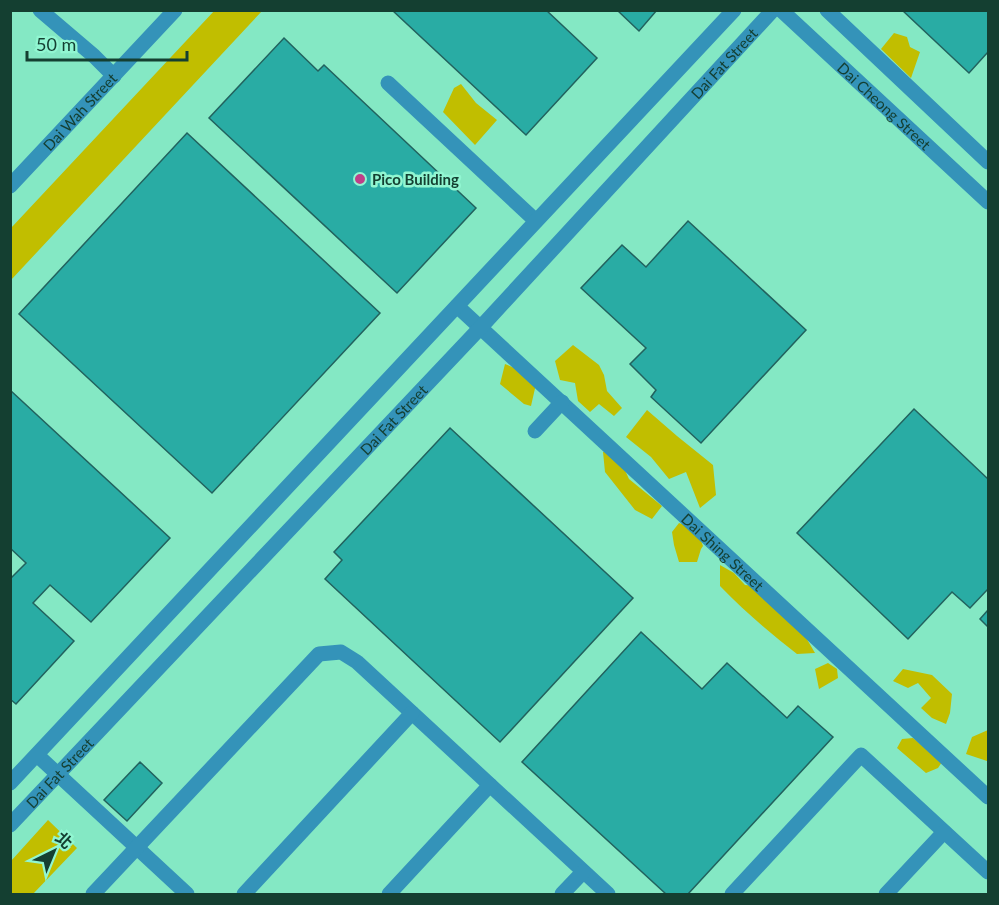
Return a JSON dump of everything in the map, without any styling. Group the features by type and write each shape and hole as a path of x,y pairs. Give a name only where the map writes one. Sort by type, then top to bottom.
{"street":[{"path":"40,10 114,76"},
{"name":"Dai Wah Street","path":"10,186 175,10"},
{"name":"Dai Fat Street","path":"10,783 734,10"},
{"name":"Dai Fat Street","path":"10,825 481,327 773,10"},
{"name":"Dai Cheong Street","path":"781,10 988,202"},
{"name":"Dai Cheong Street","path":"827,10 988,162"},
{"path":"388,83 536,221"},
{"name":"Dai Shing Street","path":"457,306 988,797"},
{"path":"536,431 562,402"},
{"path":"93,894 320,654 341,652 357,662 608,894"},
{"path":"244,894 412,713"},
{"path":"37,755 187,894"},
{"path":"732,894 861,755 988,872"},
{"path":"389,894 490,785"},
{"path":"886,894 944,831"},
{"path":"562,894 583,872"}],"shaded area":[{"path":"215,10 262,11 11,280 11,228"},
{"path":"894,33 907,37 910,47 920,52 911,78 881,49"},
{"path":"461,84 476,103 497,120 475,145 443,112 454,88"},
{"path":"573,345 599,365 604,375 607,391 622,408 614,416 599,404 590,412 578,401 575,383 560,380 555,361"},
{"path":"505,364 517,369 536,384 531,406 524,404 500,384"},
{"path":"647,410 713,465 716,495 700,508 686,472 669,479 651,457 626,437"},
{"path":"610,451 622,464 629,479 662,506 652,519 635,510 605,472 603,452"},
{"path":"679,523 697,530 703,546 697,562 679,562 672,532"},
{"path":"720,565 734,573 745,585 768,587 801,629 815,653 797,654 748,613 720,586"},
{"path":"828,663 837,669 838,678 819,689 815,669"},
{"path":"903,669 932,675 952,694 946,724 932,718 921,708 931,698 918,683 908,688 893,681"},
{"path":"988,730 987,761 966,754 972,737"},
{"path":"913,738 942,762 938,768 926,773 897,748 902,739"},
{"path":"48,820 77,848 33,894 11,894 11,861"}],"building":[{"path":"392,10 546,10 597,58 526,135"},
{"path":"617,10 657,10 639,31"},
{"path":"902,10 988,10 988,52 969,73"},
{"name":"Pico Building","path":"284,38 318,71 324,65 476,208 397,293 209,118"},
{"path":"187,133 380,313 212,493 19,314"},
{"path":"688,221 806,330 701,443 651,397 656,390 630,364 646,348 581,288 622,245 646,267"},
{"path":"10,390 170,538 91,622 50,585 33,603 74,641 16,704 10,699 10,579 26,563 10,548"},
{"path":"914,409 988,479 988,589 970,608 952,592 908,639 797,533"},
{"path":"450,428 633,598 500,742 325,579 342,560 334,552"},
{"path":"988,610 988,627 980,619"},
{"path":"641,632 702,689 727,663 787,718 798,706 833,737 688,894 666,894 522,762"},
{"path":"140,762 162,783 127,821 104,800"}],"place":[{"name":"Pico Building","path":"360,179"}]}
